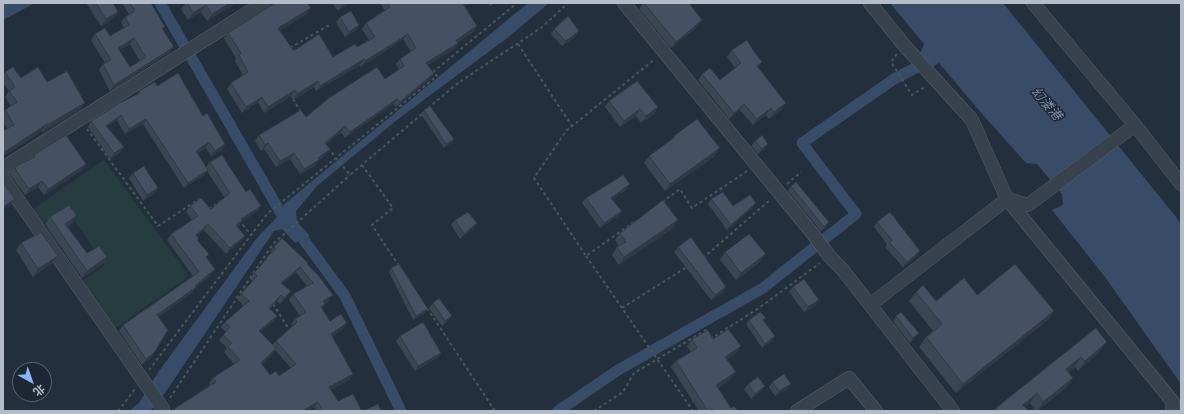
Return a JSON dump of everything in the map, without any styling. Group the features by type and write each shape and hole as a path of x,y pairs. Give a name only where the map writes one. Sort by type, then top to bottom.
{"street":[{"path":"3,168 263,3"},
{"path":"624,3 813,234 830,257 842,269 953,411"},
{"path":"870,3 904,45 972,120 1007,199 1173,402 1172,411"},
{"path":"1033,3 1135,124 1181,184"},
{"path":"1007,199 1028,206 1135,124"},
{"path":"3,178 163,408"},
{"path":"870,305 1007,199"},
{"path":"923,374 946,411"},
{"path":"797,411 849,378 876,411"}],"path":[{"path":"118,411 266,214 436,76 433,72 517,3"},
{"path":"163,408 273,244 350,175 458,83 541,28 568,3"},
{"path":"289,48 331,24"},
{"path":"518,44 572,126"},
{"path":"904,45 891,62 912,95 936,81"},
{"path":"664,52 566,131 534,178 693,411"},
{"path":"290,94 303,114"},
{"path":"80,120 158,226 199,199 208,210 223,200"},
{"path":"326,145 350,175"},
{"path":"362,165 393,208 372,224 402,271"},
{"path":"662,203 680,189 692,208 756,165"},
{"path":"696,262 710,253 801,172"},
{"path":"237,217 251,234"},
{"path":"586,256 636,220"},
{"path":"594,411 623,392 634,373 706,330 712,338 759,308 830,257"},
{"path":"622,308 690,266"},
{"path":"248,282 254,286"},
{"path":"271,302 276,306 291,333"},
{"path":"424,304 495,411"}],"green space":[{"path":"104,160 189,276 114,329 81,282 105,265 67,209 42,224 33,209"}],"water":[{"path":"3,3 35,3 3,20"},
{"path":"528,3 549,3 506,39 398,119 317,186 296,211 297,222 310,236 295,243 282,229 274,231 167,390 150,411 129,411 139,403 159,371 256,239 277,217 276,211"},
{"name":"幻溇港","path":"890,3 1003,3 1176,217 1181,224 1181,384 1105,277 1052,210 1063,205 1062,194 1037,164 1026,163 939,63 929,69 919,56 924,44"}],"building":[{"path":"96,3 113,3 118,12 106,19"},
{"path":"130,3 151,3 165,27 162,28 174,47 114,85 103,64 111,60 95,34 105,28 110,36 129,25 125,17 135,11","holes":["134,38 146,57 130,67 118,48"]},
{"path":"187,3 230,3 212,14 206,5 193,13"},
{"path":"275,3 307,3 311,8 278,28 293,50 319,34 333,57 355,44 357,47 375,37 366,23 390,7 388,3 464,3 463,4 477,26 456,40 458,43 426,63 434,73 400,102 397,99 350,132 345,126 325,143 330,149 318,158 319,160 304,169 294,153 280,161 268,143 265,145 259,135 301,110 306,117 329,98 377,67 385,79 404,66 400,59 416,48 408,34 365,61 364,59 320,86 318,81 297,94 295,90 268,107 262,97 246,107 231,83 248,72 239,55 241,53 228,33"},
{"path":"644,3 689,3 702,20 676,42"},
{"path":"351,11 359,25 349,32 340,17"},
{"path":"568,16 579,31 566,41 554,29"},
{"path":"747,40 762,62 757,66 786,103 774,112 771,108 757,119 744,104 734,113 702,74 710,68 720,80 741,63 732,50"},
{"path":"13,67 21,78 38,67 47,82 67,71 85,103 47,124 3,153 3,131 14,125 5,110 17,102 9,91 15,87 5,72"},
{"path":"178,73 203,116 207,113 225,144 215,151 209,142 196,151 208,170 188,183 146,119 129,129 121,115 106,126 124,147 114,153 91,121 121,102 140,93 139,91 155,82 157,86"},
{"path":"637,81 658,107 646,116 640,109 624,121 609,101"},
{"path":"430,106 454,139 446,144 424,110"},
{"path":"697,119 720,148 670,184 649,156"},
{"path":"66,135 86,164 48,189 42,181 29,189 14,167 35,157 34,155"},
{"path":"762,135 768,144 762,149 755,141"},
{"path":"222,155 246,192 250,189 261,206 241,219 242,221 236,225 245,236 230,248 208,224 196,235 199,239 197,240 209,254 206,257 215,269 195,286 196,287 157,315 168,330 154,353 146,359 123,325 199,272 171,234 198,216 190,206 201,198 211,209 230,193 210,162"},
{"path":"144,166 158,188 147,195 133,173"},
{"path":"623,175 630,184 611,198 622,211 604,223 586,198"},
{"path":"3,182 15,199 3,207"},
{"path":"796,182 829,222 824,227 791,186"},
{"path":"723,192 733,206 750,195 756,203 731,225 711,199"},
{"path":"663,200 678,220 624,257 617,247 626,242 620,233"},
{"path":"69,205 77,216 65,224 87,253 99,246 107,257 87,271 50,217"},
{"path":"468,212 477,223 464,234 455,220"},
{"path":"890,212 920,251 907,262 889,242 892,240 877,222"},
{"path":"41,232 58,256 38,269 21,243"},
{"path":"749,234 766,254 741,273 725,252"},
{"path":"691,237 726,287 715,295 678,247"},
{"path":"282,238 308,263 307,264 318,275 333,295 323,301 325,304 321,307 330,321 341,314 347,323 331,334 353,374 329,387 338,401 353,394 362,411 323,411 318,402 304,410 305,411 176,411 174,409 216,382 213,378 240,360 228,347 232,343 223,335 230,327 225,322 249,301 241,294 257,276 254,273 267,259 266,258 276,249 274,247","holes":["300,267 313,283 293,294 306,312 295,319 297,322 276,341 296,364 279,376 276,371 270,375 261,363 276,348 259,331 277,316 269,308 281,295 284,298 291,291 281,283"]},
{"path":"399,264 428,309 416,316 391,268"},
{"path":"1015,264 1054,311 963,384 926,337 942,324 916,292 923,285 936,301 964,278 977,295"},
{"path":"804,279 819,300 808,307 793,287"},
{"path":"439,298 452,316 445,321 433,303"},
{"path":"760,312 766,318 763,320 775,336 765,344 749,320"},
{"path":"901,312 919,333 913,338 896,316"},
{"path":"423,322 441,353 418,366 400,336"},
{"path":"1096,328 1107,342 1085,361 1081,357 1066,369 1073,378 1043,402 1037,393 1023,405 1029,411 999,411 996,408"},
{"path":"728,329 741,346 725,357 736,372 716,385 731,408 734,406 738,411 714,411 712,409 708,411 676,361 697,348 692,339 708,330 713,339"},
{"path":"784,374 791,384 779,391 772,382"},
{"path":"758,377 765,386 755,394 748,384"},
{"path":"378,404 381,411 363,411"}],"waterway":[{"path":"160,3 282,215 298,232 345,296 401,411"},
{"path":"558,411 618,370 763,288 856,214 802,143 894,79 929,61"}]}
